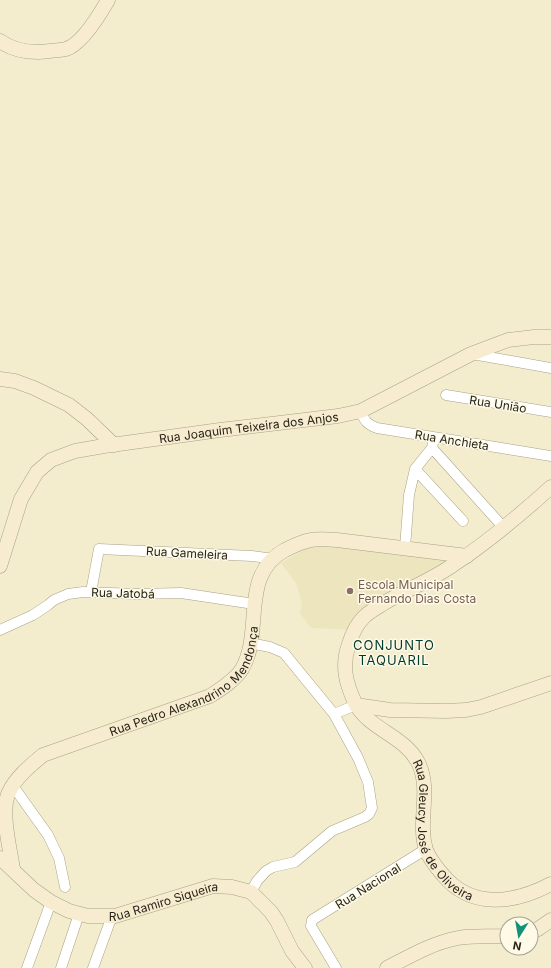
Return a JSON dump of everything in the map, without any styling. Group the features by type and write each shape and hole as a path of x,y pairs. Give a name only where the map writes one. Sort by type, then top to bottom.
{"street":[{"path":"0,41 6,46 28,52 67,48 81,38 96,20 108,0"},
{"name":"Rua Joaquim Teixeira dos Anjos","path":"0,566 21,499 37,472 51,460 61,455 114,444 338,416 361,411 471,354 508,340 534,336 551,336"},
{"path":"471,354 551,368"},
{"path":"0,379 15,381 34,388 69,405 87,419 114,444"},
{"name":"Rua União","path":"446,395 551,412"},
{"name":"Rua Anchieta","path":"361,411 364,420 372,426 433,443 551,456"},
{"path":"406,548 409,495 415,469 433,443 504,528"},
{"path":"415,469 463,521"},
{"name":"Rua Gleucy José de Oliveira","path":"551,487 482,546 442,573 391,599 364,618 357,626 348,645 345,668 349,689 356,705 367,719 409,750 422,771 424,784 424,835 426,849 434,864 446,879 458,889 469,895 484,900 514,899 530,894 551,884"},
{"name":"Rua Pedro Alexandrino Mendonça","path":"13,869 6,825 7,799 12,786 24,772 43,755 170,711 215,693 233,679 242,669 250,643 254,604 259,580 262,573 282,552 300,542 316,538 467,556"},
{"name":"Rua Gameleira","path":"91,592 99,549 252,556 274,559"},
{"name":"Rua Jatobá","path":"0,630 33,615 48,606 54,600 68,594 91,592 137,594 181,593 254,604"},
{"path":"250,643 270,647 284,652 334,714 358,758 368,782 372,802 371,811 365,817 332,831 295,862 273,868 266,872 257,881 252,892"},
{"path":"334,714 356,705 390,710 466,710 481,707 551,683"},
{"path":"12,786 48,835 59,858 65,887"},
{"name":"Rua Nacional","path":"336,968 311,926 312,920 426,849"},
{"name":"Rua Ramiro Siqueira","path":"0,858 34,890 51,902 79,914 112,916 213,886 232,886 252,892 271,912 292,951 305,968"},
{"path":"27,968 51,902"},
{"path":"61,968 79,914"},
{"path":"93,968 112,916"},
{"path":"539,928 551,920"},
{"path":"387,968 426,948 446,940 499,936"}],"shaded area":[{"name":"Escola Municipal Fernando Dias Costa","path":"332,546 454,556 353,630 311,628 300,613 302,603 296,583 281,563 306,548"}],"place":[{"name":"Escola Municipal Fernando Dias Costa","path":"350,591"}],"district":[{"name":"CONJUNTO TAQUARIL","path":"394,652"}]}
